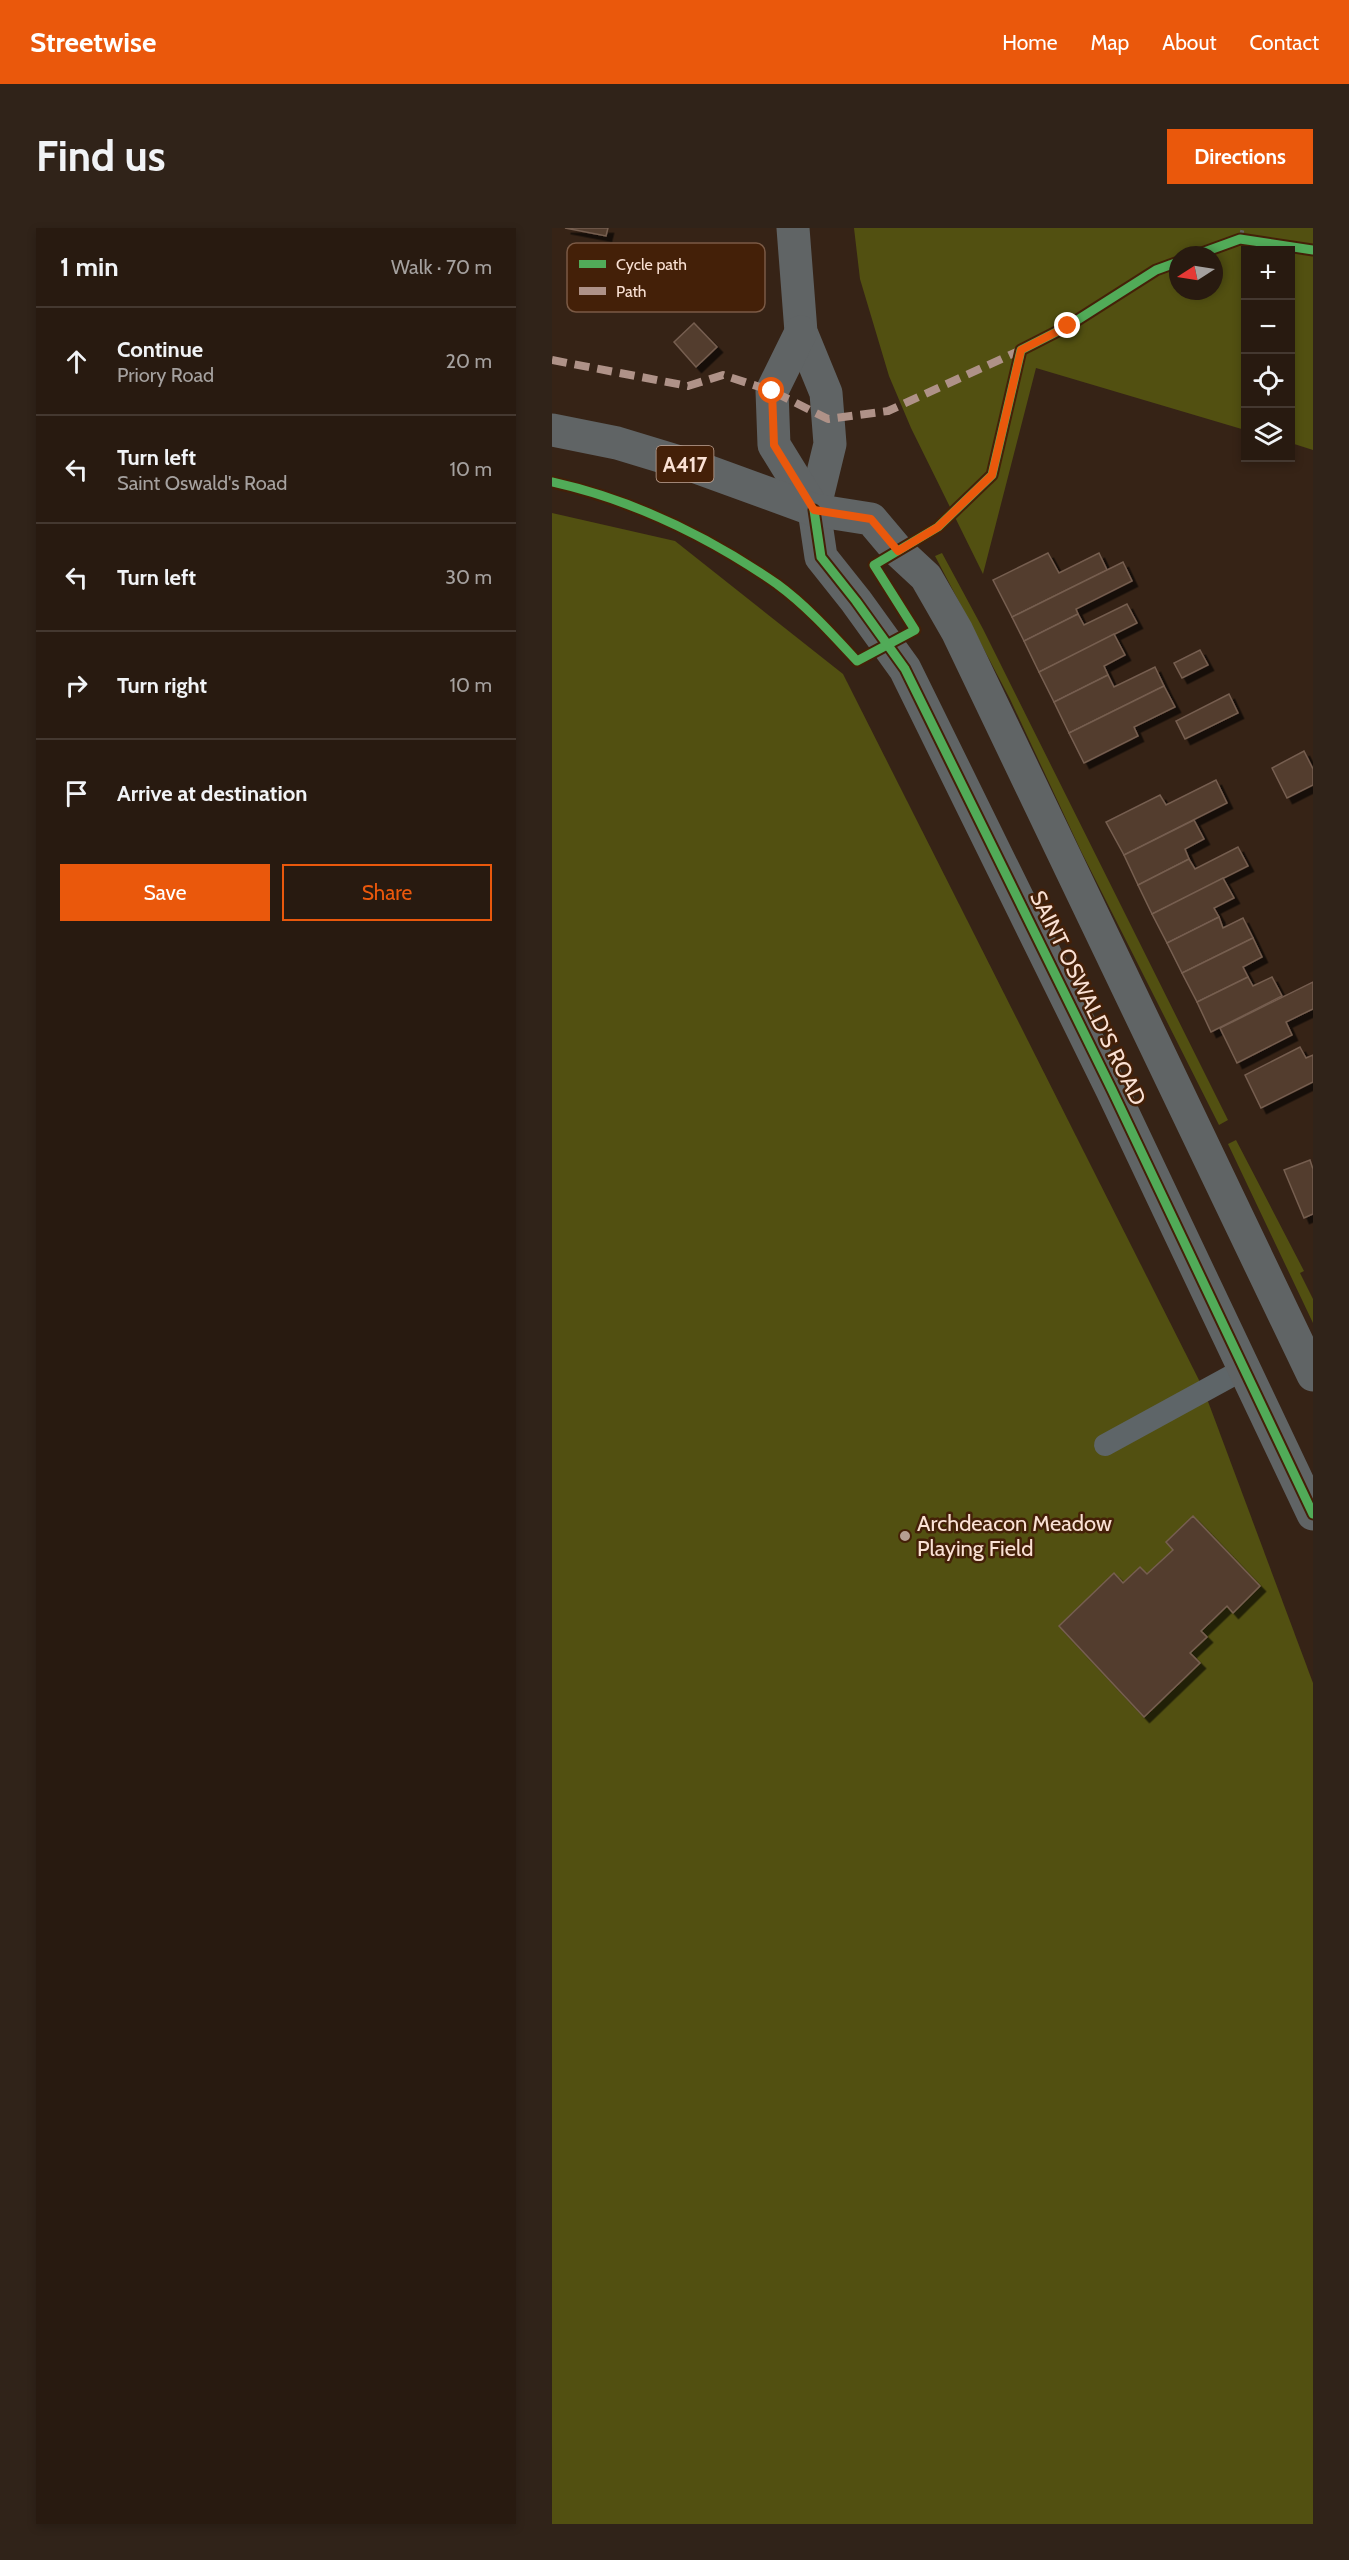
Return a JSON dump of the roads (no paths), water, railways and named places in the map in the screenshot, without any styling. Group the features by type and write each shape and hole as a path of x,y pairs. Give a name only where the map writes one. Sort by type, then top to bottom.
{"main road":[{"path":"793,228 801,332 826,393 830,444 814,510"},
{"path":"801,332 772,391 774,445 814,510"},
{"name":"SAINT OSWALD'S ROAD","path":"552,430 617,443 696,467 814,510 871,519 898,551 926,577 957,631 1313,1375"},
{"name":"SAINT OSWALD'S ROAD","path":"814,510 821,557 905,669 1112,1090 1313,1514"}],"lane":[{"path":"1105,1445 1244,1369"}],"place":[{"name":"Archdeacon Meadow Playing Field","path":"905,1536"}]}
